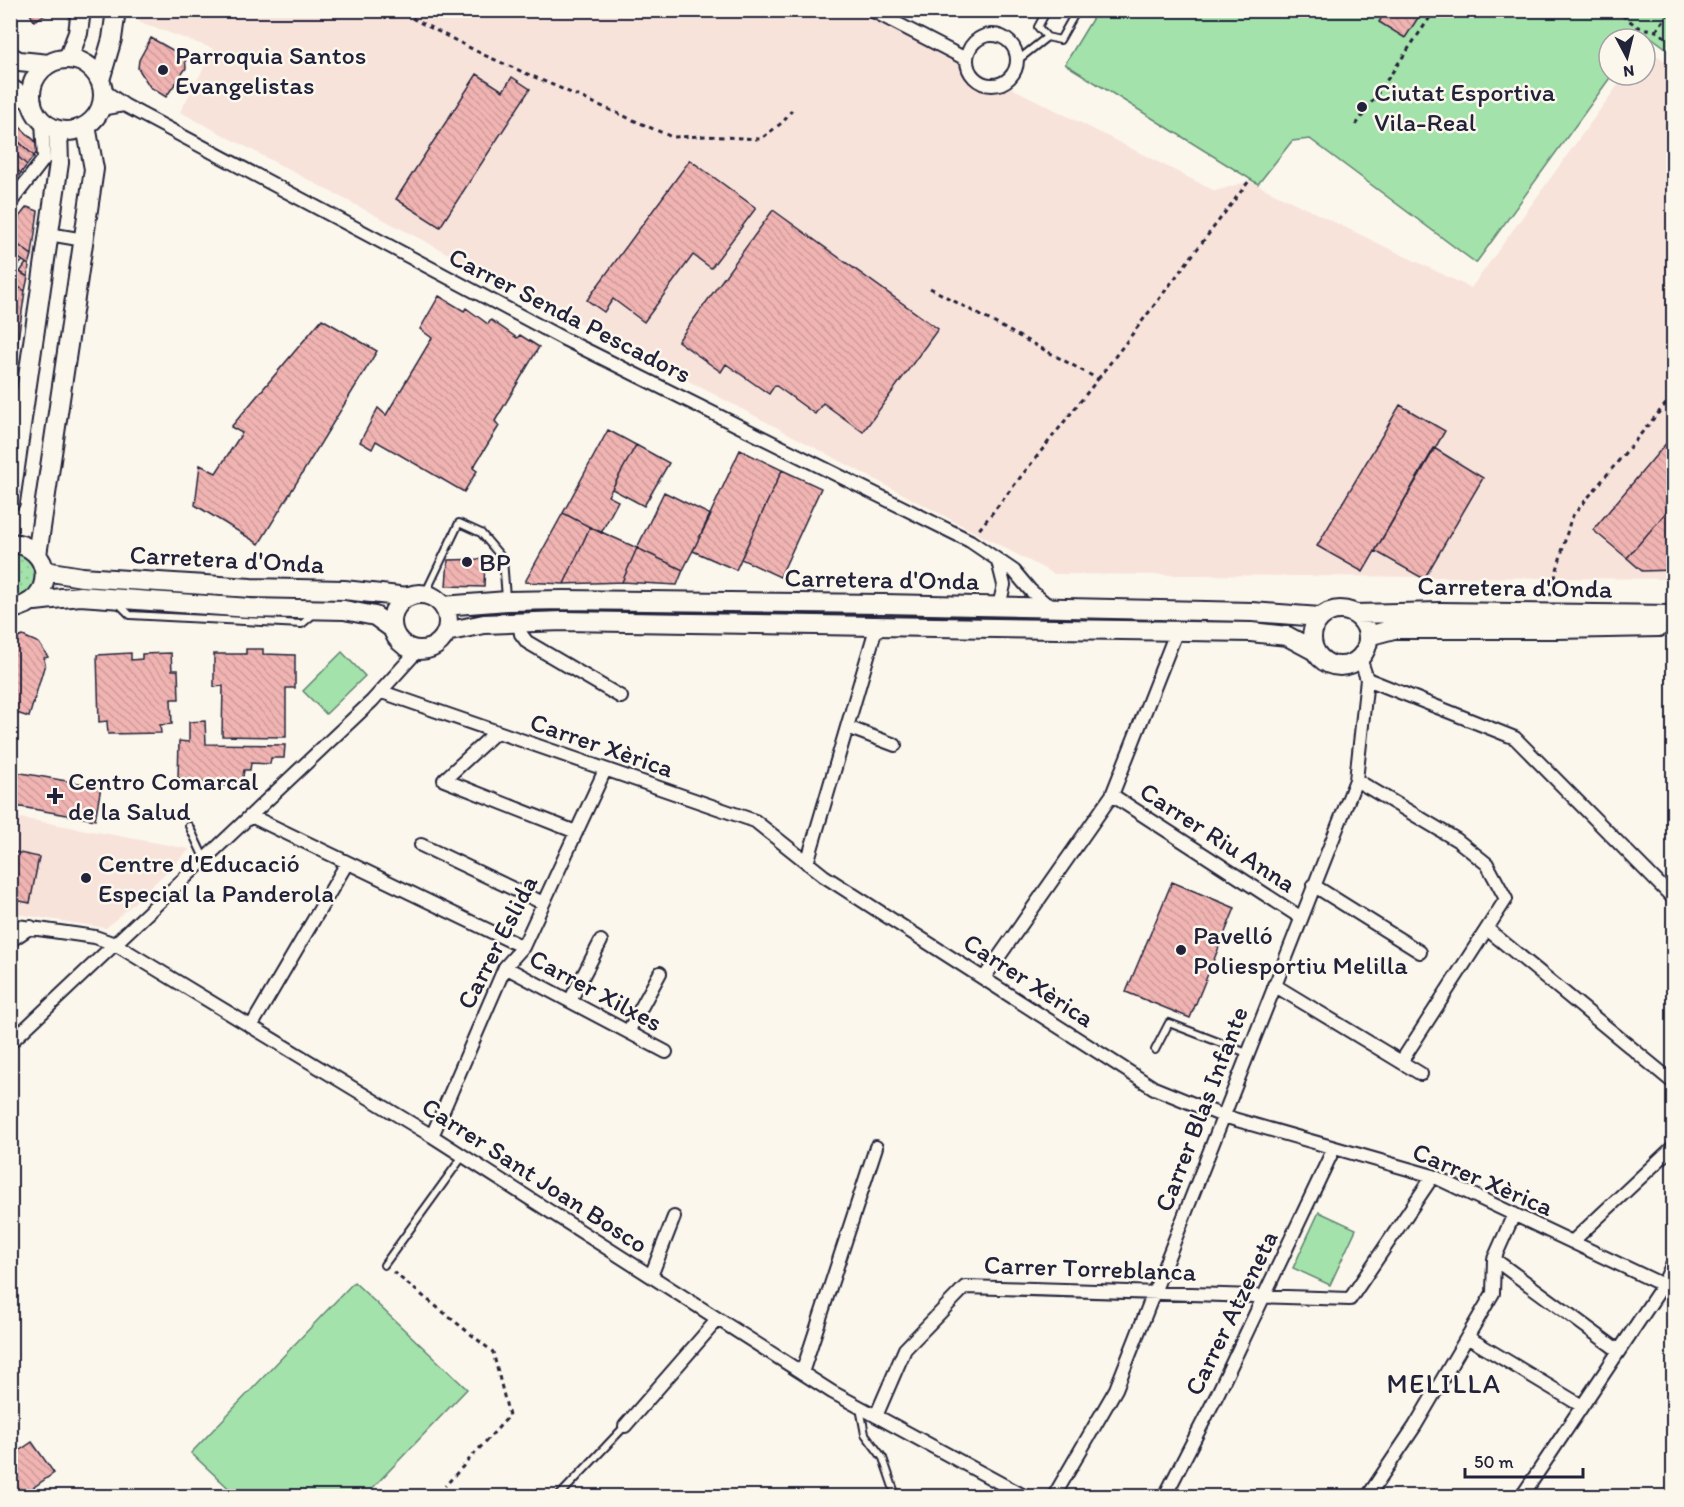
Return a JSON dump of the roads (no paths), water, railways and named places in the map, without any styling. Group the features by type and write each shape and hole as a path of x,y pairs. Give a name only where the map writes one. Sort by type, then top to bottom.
{"main road":[{"path":"68,59 78,33 81,10"},
{"path":"101,85 87,65 68,59 49,64 40,71 34,80 32,102 36,112 50,125 67,131 86,126 94,118 100,109 101,85 116,10"},
{"path":"15,58 49,64"},
{"path":"15,58 34,80"},
{"path":"10,88 32,102"},
{"path":"11,501 59,163 50,125"},
{"path":"34,601 43,587 41,563 94,169 86,126"},
{"name":"Carretera d'Onda","path":"10,543 27,546 41,563 82,577 251,588 344,590 416,596"},
{"name":"Carretera d'Onda","path":"10,609 20,608 34,601 80,596 250,608 344,610 375,616 393,629"},
{"path":"416,596 438,601 443,606 447,614 446,632 435,645 419,649 403,644 397,637 392,620 394,610 400,602 416,596"},
{"name":"Carretera d'Onda","path":"443,606 507,601 634,601 999,606 1252,612 1320,617"},
{"path":"1340,609 1355,614 1366,627 1368,636 1360,658 1344,666 1336,666 1320,658 1315,651 1312,633 1320,617 1331,610 1340,609"},
{"name":"Carretera d'Onda","path":"1355,614 1384,612 1674,615"},
{"name":"Carretera d'Onda","path":"446,632 484,624 519,621 877,624 1177,630 1251,632 1287,636 1315,651"},
{"name":"Carretera d'Onda","path":"1368,636 1394,629 1674,627"}],"street":[{"path":"872,10 966,59 973,78 992,86 1010,78 1018,60 1011,41 992,33 974,41 966,59"},
{"name":"Carrer Senda Pescadors","path":"101,85 124,105 564,339 970,541 1014,571 1030,590 1051,608"},
{"path":"100,109 124,105"},
{"path":"10,203 44,159 50,125"},
{"path":"49,234 84,240"},
{"path":"998,561 1004,585 999,606"},
{"path":"519,621 521,634 527,642 621,697"},
{"path":"807,863 877,624"},
{"path":"984,978 1112,795 1177,630"},
{"path":"10,1043 382,692 419,649"},
{"name":"Carrer Blas Infante","path":"1054,1497 1116,1389 1300,917 1356,780 1367,679 1360,658"},
{"path":"1367,679 1515,738 1674,899"},
{"name":"Carrer Xèrica","path":"382,692 755,821 824,876 1154,1088 1223,1116 1433,1176 1663,1285"},
{"path":"847,727 895,745"},
{"path":"496,732 444,780 576,832"},
{"name":"Carrer Eslida","path":"432,1136 505,967 523,947 605,770"},
{"path":"1356,780 1457,840 1487,864 1506,899 1401,1062"},
{"name":"Carrer Riu Anna","path":"1112,795 1300,917"},
{"name":"Carrer Xilxes","path":"251,816 523,947"},
{"path":"422,845 543,903"},
{"path":"252,1025 347,863"},
{"path":"1314,885 1420,952"},
{"name":"Carrer Sant Joan Bosco","path":"10,925 95,937 115,944 432,1136 802,1373 1023,1497"},
{"path":"10,942 31,927"},
{"path":"1487,928 1674,1083"},
{"path":"570,1001 601,941"},
{"name":"Carrer Xilxes","path":"505,967 666,1052"},
{"path":"628,1032 660,973"},
{"path":"1274,985 1421,1074"},
{"path":"1572,1242 1674,1146"},
{"path":"802,1373 876,1147"},
{"name":"Carrer Atzeneta","path":"1165,1497 1265,1295 1334,1148"},
{"name":"Carrer Torreblanca","path":"876,1416 905,1349 965,1287 1154,1291 1350,1299 1433,1176"},
{"path":"1368,1497 1415,1426 1493,1293 1494,1259 1514,1214"},
{"path":"651,1276 674,1217"},
{"path":"1494,1259 1619,1351"},
{"path":"1522,1497 1663,1285 1674,1262"},
{"path":"625,1426 718,1319"},
{"path":"1467,1337 1582,1406"}],"lane":[{"path":"1047,10 1038,27 1047,37 1060,40 1077,10"},
{"path":"1018,60 1047,37"},
{"path":"416,596 459,523 481,532 502,559 507,601"},
{"path":"189,826 205,860"},
{"path":"1155,1050 1169,1023 1247,1053"},
{"path":"384,1265 463,1156"},
{"path":"860,1407 865,1434 883,1458 896,1497"},
{"path":"559,1497 625,1426"}],"place":[{"name":"Parroquia Santos Evangelistas","path":"163,70"},
{"name":"Ciutat Esportiva Vila-Real","path":"1362,107"},
{"name":"BP","path":"467,562"},
{"name":"Centro Comarcal de la Salud","path":"55,796"},
{"name":"Centre d'Educació Especial la Panderola","path":"86,878"},
{"name":"Pavelló Poliesportiu Melilla","path":"1181,950"}],"district":[{"name":"MELILLA","path":"1444,1384"}]}
